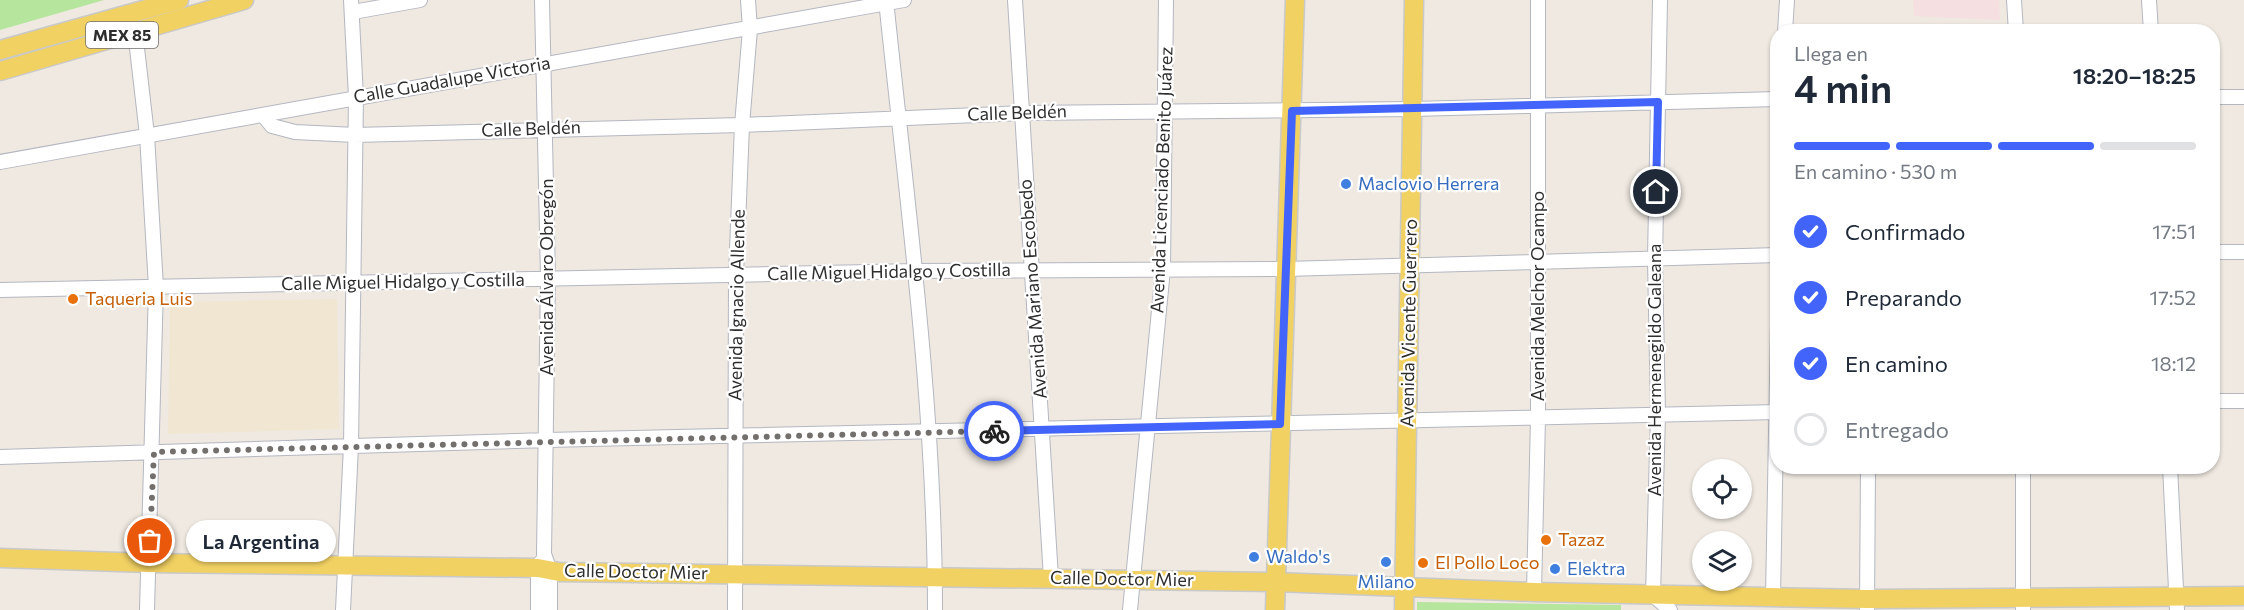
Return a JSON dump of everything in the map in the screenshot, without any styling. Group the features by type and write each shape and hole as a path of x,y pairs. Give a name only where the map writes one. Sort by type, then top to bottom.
{"main road":[{"name":"MEX 85","path":"6,49 179,0"},
{"name":"MEX 85","path":"0,71 244,0"},
{"path":"1275,610 1295,0"},
{"name":"Avenida Vicente Guerrero","path":"1404,610 1414,0"},
{"path":"6,49 18,65"},
{"name":"Calle Doctor Mier","path":"0,558 346,567 544,564 735,573 1276,582 1534,592 1773,597 1867,604 2176,603 2244,596"}],"street":[{"path":"344,610 351,446 356,135 352,6 420,0"},
{"name":"Avenida Álvaro Obregón","path":"538,610 544,564 547,440 547,128 542,0"},
{"name":"Avenida Ignacio Allende","path":"735,610 736,275 742,125 750,29 748,0"},
{"name":"Calle Guadalupe Victoria","path":"0,162 903,0"},
{"name":"Avenida Mariano Escobedo","path":"1015,0 1051,578"},
{"name":"Avenida Licenciado Benito Juárez","path":"1130,610 1163,269 1166,0"},
{"name":"Avenida Melchor Ocampo","path":"1534,592 1538,418 1538,0"},
{"name":"Avenida Hermenegildo Galeana","path":"1653,595 1658,415 1655,259 1660,0"},
{"path":"1785,24 1786,0"},
{"path":"2014,0 2016,24"},
{"path":"2149,0 2150,24"},
{"path":"886,2 916,272 928,433 935,610"},
{"path":"135,32 147,135 156,287 154,452 147,610"},
{"path":"2220,97 2244,97"},
{"name":"Calle Beldén","path":"263,115 273,126 295,132 356,135 547,128 742,125 1022,113 1412,109 1770,99"},
{"path":"2220,252 2244,252"},
{"name":"Calle Miguel Hidalgo y Costilla","path":"0,290 1032,270 1285,269 1770,255"},
{"path":"2220,402 2244,401"},
{"path":"0,457 547,440 1770,412"},
{"path":"1773,597 1775,474"},
{"path":"1867,604 1868,474"},
{"path":"2023,474 2023,604"},
{"path":"2170,474 2176,603"},
{"name":"Avenida Álvaro Obregón","path":"544,564 550,610"},
{"path":"1653,595 1670,610"}],"shaded area":[{"path":"1913,0 1999,0 2000,20 1914,16"},
{"path":"337,299 339,429 168,434 170,302"}],"green space":[{"path":"0,0 104,0 0,30"},
{"path":"1417,602 1621,605 1621,610 1417,610"}],"way so far":[{"path":"150,541 154,452 994,431"}],"place":[{"name":"Maclovio Herrera","path":"1346,184"},
{"name":"Taqueria Luis","path":"73,299"},
{"name":"Tazaz","path":"1546,540"},
{"name":"La Argentina","path":"150,541"},
{"name":"Waldo's","path":"1254,557"},
{"name":"Milano","path":"1386,562"},
{"name":"El Pollo Loco","path":"1423,563"},
{"name":"Elektra","path":"1555,569"}],"route":[{"path":"994,431 1280,424 1292,111 1658,102 1656,192"}]}
